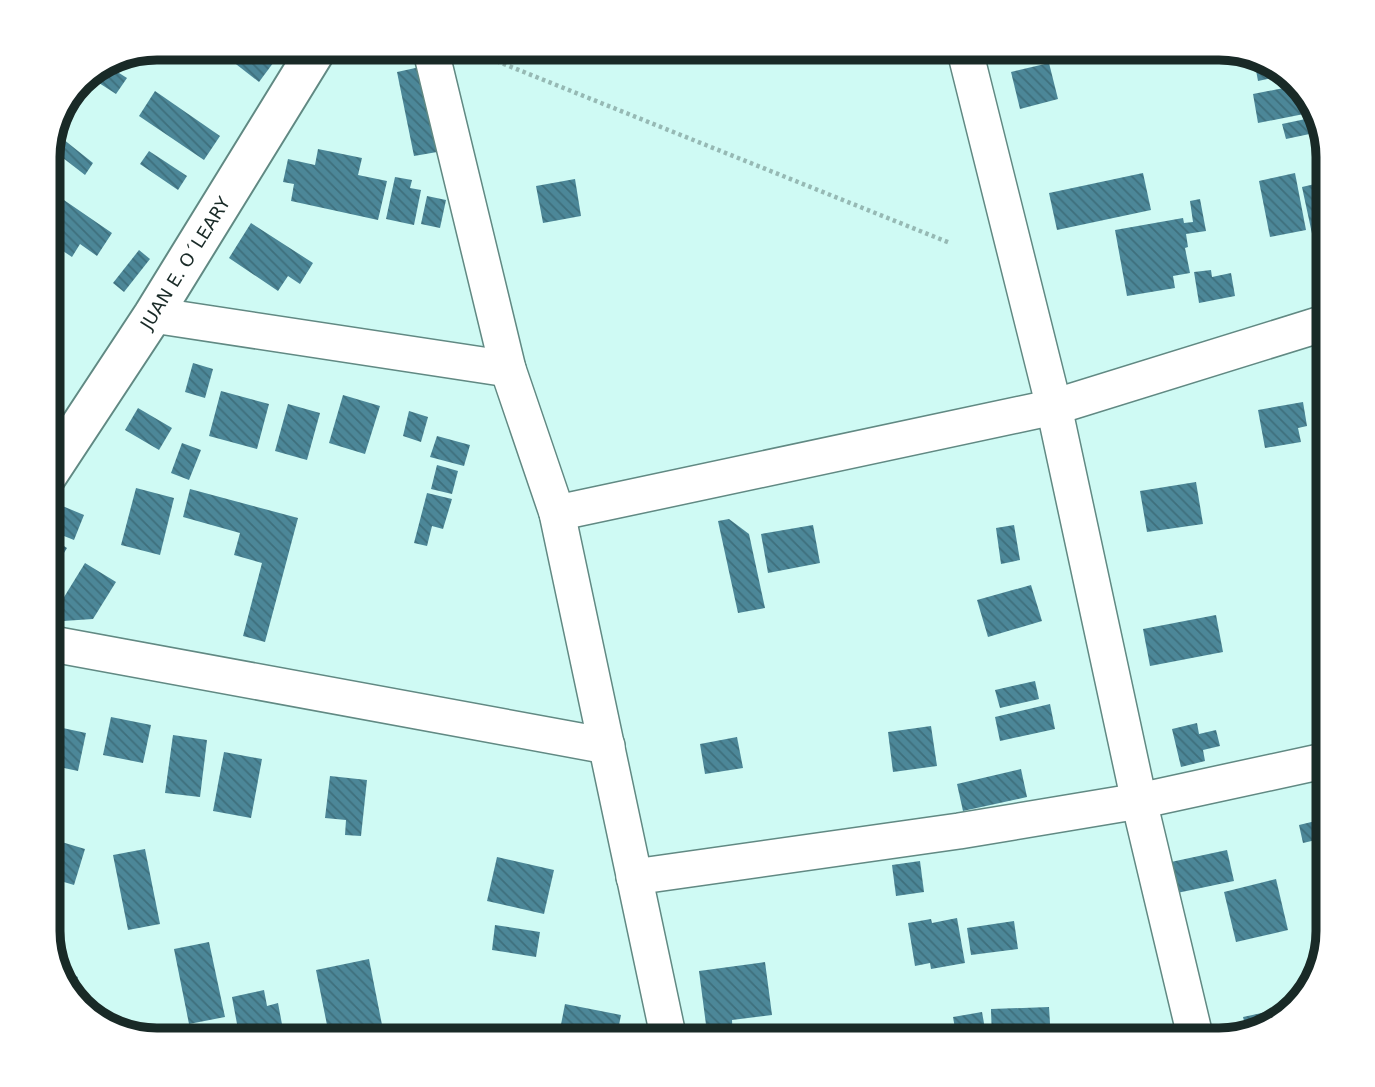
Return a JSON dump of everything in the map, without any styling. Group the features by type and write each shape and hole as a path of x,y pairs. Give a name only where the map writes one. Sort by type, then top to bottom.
{"street":[{"name":"JUAN E. O´LEARY","path":"60,456 153,315 310,60"},
{"path":"433,60 508,369 557,513 665,1028"},
{"path":"967,60 1054,407 1139,801 1193,1028"},
{"path":"153,315 508,369"},
{"path":"557,513 1054,407 1316,325"},
{"path":"60,645 607,746"},
{"path":"634,877 959,831 1139,801 1316,763"}],"path":[{"path":"493,60 950,243"}],"building":[{"path":"233,60 275,60 259,82"},
{"path":"1049,63 1058,99 1020,109 1011,72"},
{"path":"420,67 437,152 414,156 397,72"},
{"path":"1255,67 1274,77 1258,81"},
{"path":"114,69 127,78 116,94 96,81"},
{"path":"1286,87 1306,114 1258,123 1253,94"},
{"path":"155,91 220,136 204,160 139,116"},
{"path":"1308,119 1313,133 1286,139 1282,124"},
{"path":"63,139 93,163 85,175 60,156"},
{"path":"318,149 362,158 358,175 387,181 378,220 291,201 294,184 283,182 288,159 315,165"},
{"path":"149,151 187,176 178,190 140,164"},
{"path":"1143,173 1151,210 1057,230 1049,193"},
{"path":"1295,173 1306,230 1270,237 1259,181"},
{"path":"395,177 412,180 410,188 421,190 414,225 386,219"},
{"path":"575,179 581,216 543,223 536,186"},
{"path":"1316,184 1316,243 1314,243 1302,187"},
{"path":"427,196 446,200 440,228 421,224"},
{"path":"1200,199 1206,231 1186,234 1188,247 1185,248 1190,273 1173,276 1175,288 1127,296 1115,230 1183,218 1184,223 1193,222 1190,201"},
{"path":"60,200 112,233 97,256 80,244 72,257 60,249"},
{"path":"251,223 313,263 300,284 288,276 278,291 229,258"},
{"path":"139,250 150,259 124,292 113,283"},
{"path":"1211,270 1212,277 1231,273 1235,296 1199,303 1194,272"},
{"path":"193,363 213,369 205,398 185,392"},
{"path":"221,391 269,404 257,449 209,436"},
{"path":"343,395 380,406 365,454 329,443"},
{"path":"1303,402 1307,426 1298,428 1301,442 1265,448 1258,410"},
{"path":"288,404 320,413 307,460 275,451"},
{"path":"138,408 172,428 159,450 125,430"},
{"path":"409,411 428,417 421,442 403,436"},
{"path":"437,436 470,445 464,466 430,457"},
{"path":"182,443 201,450 189,480 171,473"},
{"path":"437,465 458,471 452,494 431,489"},
{"path":"1196,482 1203,524 1147,532 1140,491"},
{"path":"136,488 174,498 160,555 121,545"},
{"path":"190,489 298,518 265,642 243,636 262,563 234,555 240,533 183,517"},
{"path":"427,493 452,499 443,529 432,526 427,546 414,543"},
{"path":"60,505 84,515 74,540 60,534"},
{"path":"729,519 749,534 765,608 738,613 718,521"},
{"path":"813,525 820,563 768,573 761,534"},
{"path":"1014,525 1020,560 1001,564 996,528"},
{"path":"60,543 67,548 60,559"},
{"path":"85,563 116,582 93,619 63,621 60,619 60,604"},
{"path":"1031,585 1042,621 988,637 977,600"},
{"path":"1216,615 1223,652 1150,666 1143,629"},
{"path":"1035,681 1039,699 1000,708 995,690"},
{"path":"1050,704 1055,729 1000,741 995,717"},
{"path":"111,717 151,725 143,763 103,755"},
{"path":"1197,723 1199,734 1216,730 1220,746 1203,750 1205,761 1181,767 1172,729"},
{"path":"931,726 937,766 893,772 888,732"},
{"path":"60,727 86,733 78,771 60,767"},
{"path":"173,735 207,740 200,797 165,793"},
{"path":"737,737 743,768 705,774 700,744"},
{"path":"224,752 262,759 251,818 213,811"},
{"path":"1021,769 1027,797 963,811 957,784"},
{"path":"330,776 367,780 361,836 345,835 346,820 325,818"},
{"path":"1316,821 1316,840 1303,843 1299,825"},
{"path":"60,842 85,849 74,885 60,881"},
{"path":"145,849 160,924 128,930 113,855"},
{"path":"1227,850 1234,881 1177,893 1171,862"},
{"path":"497,857 554,870 544,914 487,901"},
{"path":"920,861 924,892 896,896 892,865"},
{"path":"1276,879 1288,930 1236,942 1224,892"},
{"path":"957,918 965,963 931,969 930,963 915,966 908,923 931,919 932,923"},
{"path":"1014,921 1018,949 971,955 967,928"},
{"path":"495,925 540,932 536,957 492,950"},
{"path":"209,942 225,1017 189,1024 174,949"},
{"path":"369,959 383,1028 328,1028 316,970"},
{"path":"765,962 772,1015 732,1020 732,1028 706,1028 699,971"},
{"path":"70,974 78,977 75,983"},
{"path":"264,990 267,1006 278,1003 283,1028 238,1028 232,997"},
{"path":"565,1004 621,1015 618,1028 560,1028"},
{"path":"1049,1007 1050,1028 992,1028 991,1009"},
{"path":"1273,1010 1262,1018 1245,1024 1243,1017"},
{"path":"982,1012 985,1028 955,1028 953,1017"}]}
